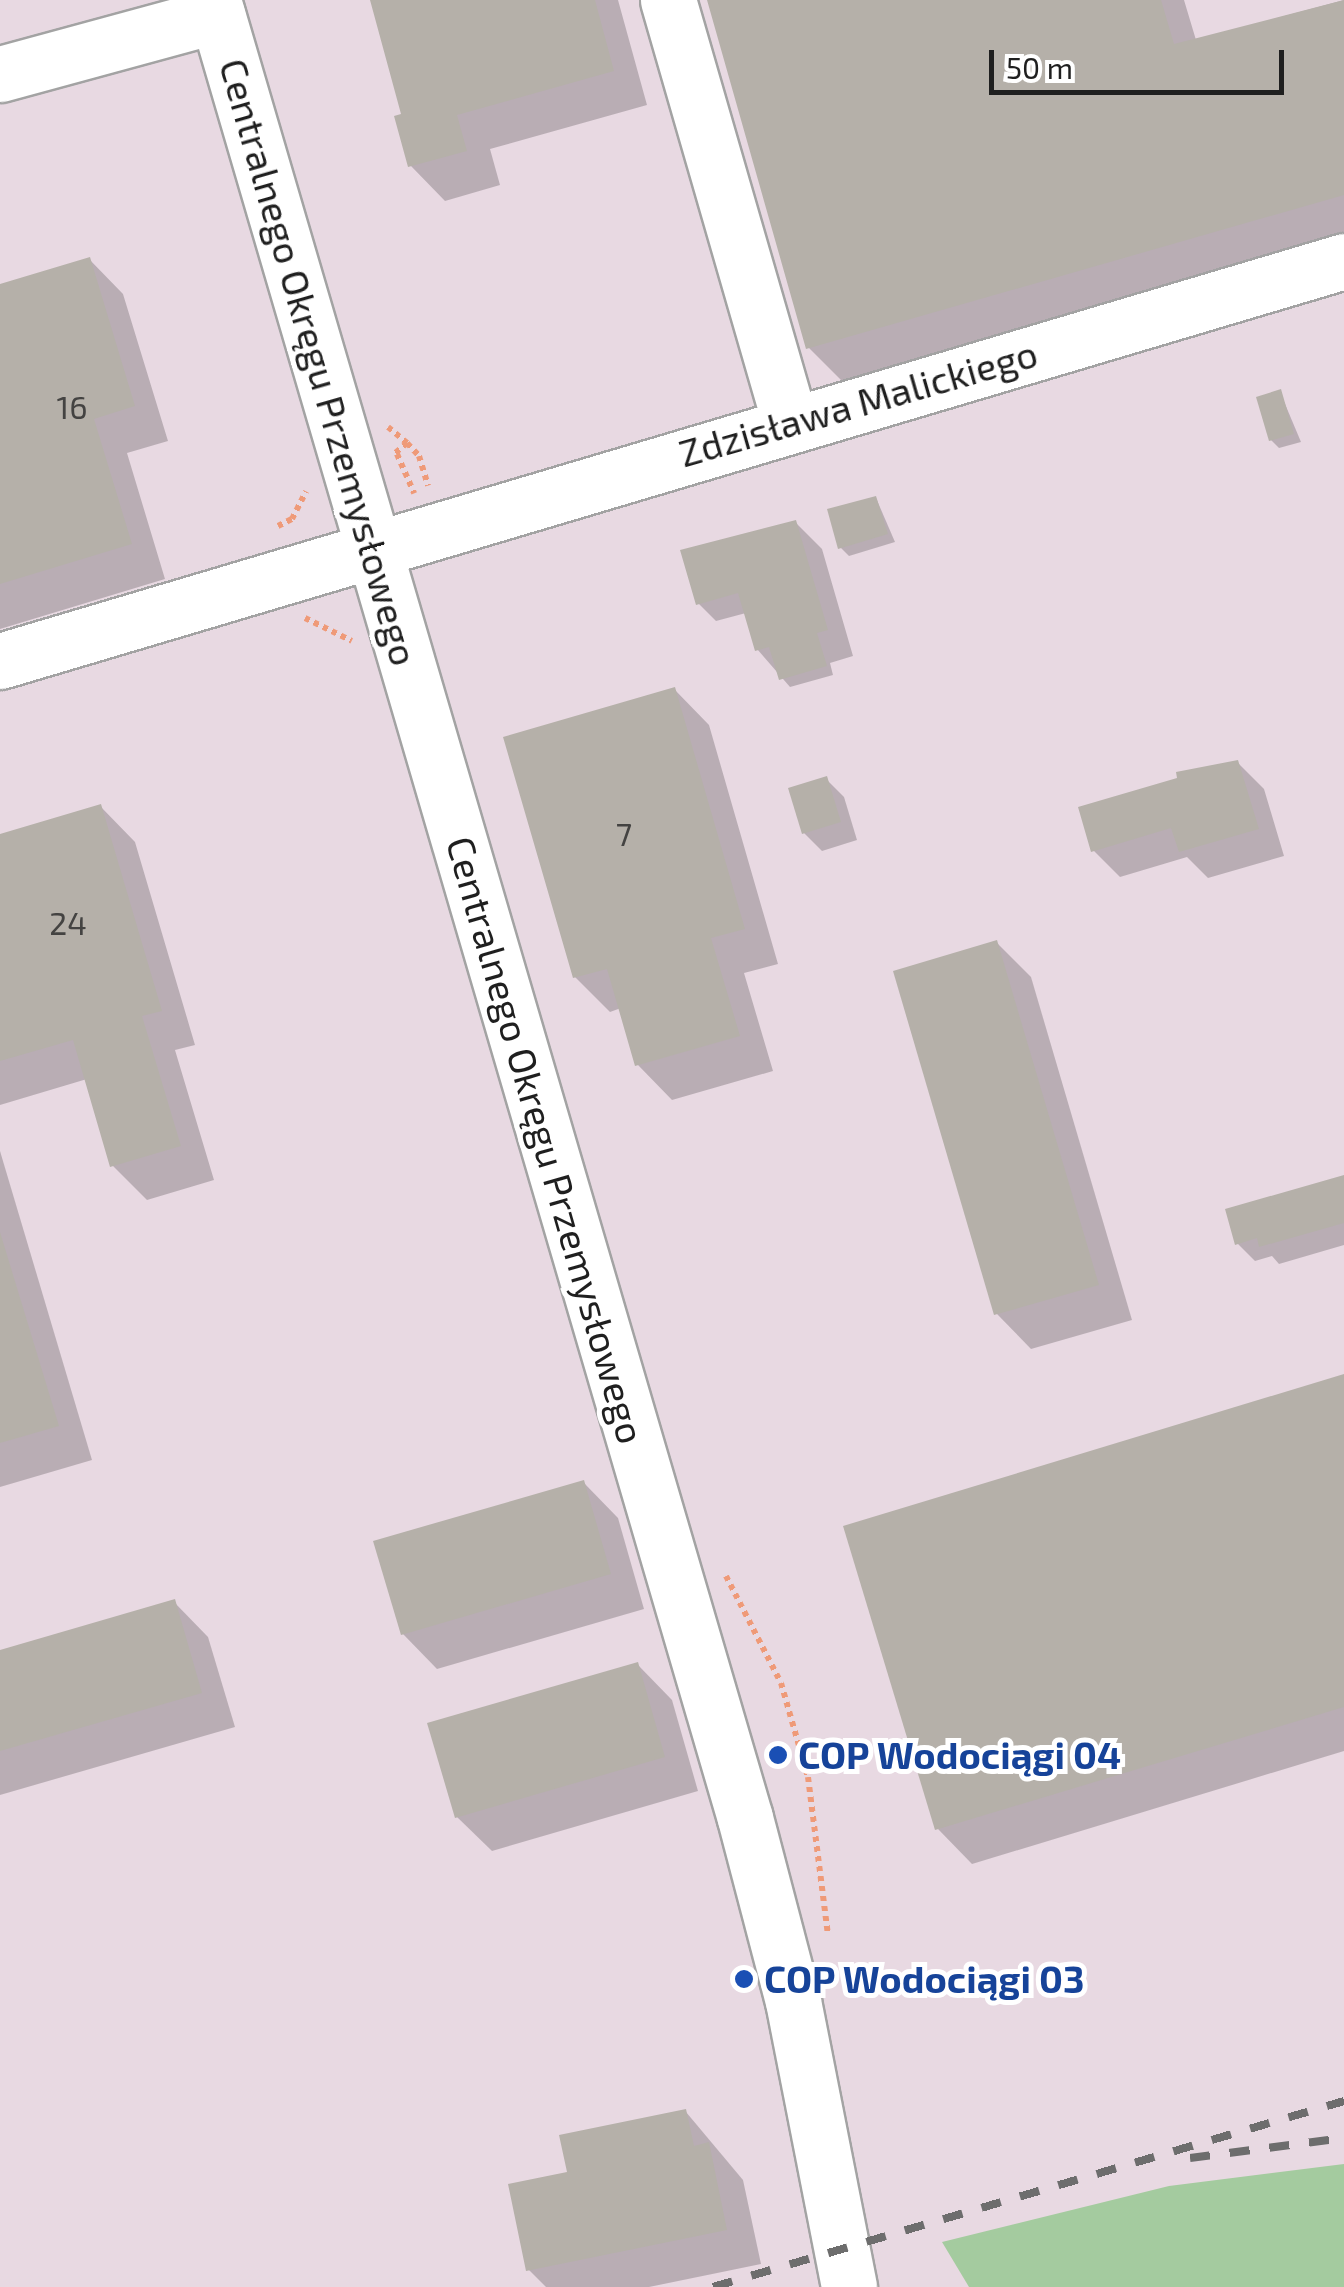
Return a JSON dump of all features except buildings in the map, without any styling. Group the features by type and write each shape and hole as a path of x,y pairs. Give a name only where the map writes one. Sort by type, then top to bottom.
{"street":[{"path":"668,0 790,423"},
{"path":"0,74 215,7"},
{"name":"Centralnego Okręgu Przemysłowego","path":"215,7 745,1818 793,2001 849,2287"},
{"name":"Zdzisława Malickiego","path":"0,662 372,547 1344,260"}],"shaded area":[{"path":"0,0 1344,0 1344,2287 0,2287"}],"green space":[{"path":"1344,2164 1344,2287 969,2287 942,2242 1169,2186"}],"railway":[{"path":"713,2287 1344,2101"},
{"path":"1190,2158 1344,2138"}],"place":[{"name":"COP Wodociągi 04","path":"778,1755"},
{"name":"COP Wodociągi 03","path":"744,1979"}]}
